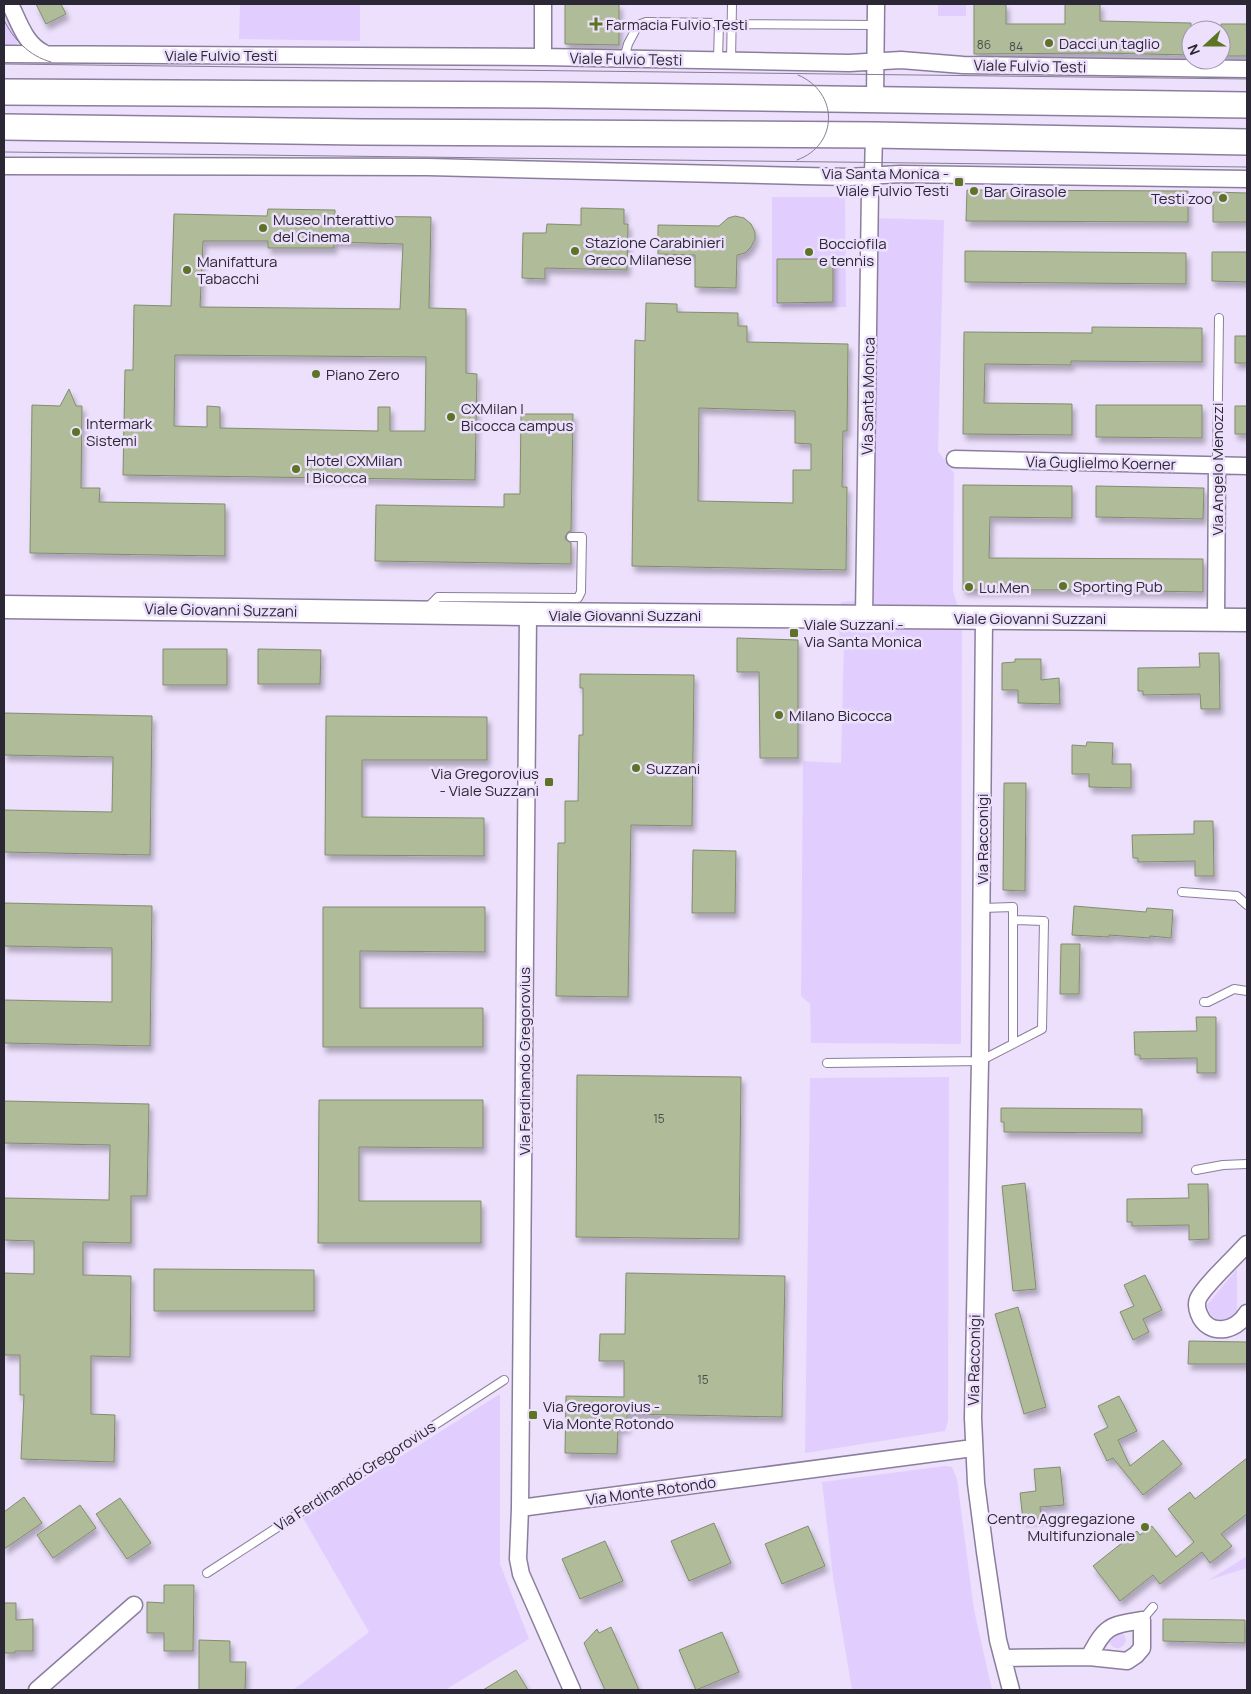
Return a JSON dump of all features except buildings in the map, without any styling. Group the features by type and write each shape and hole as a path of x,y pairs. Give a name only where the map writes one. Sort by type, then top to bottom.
{"main road":[{"path":"4,92 527,95 1247,105"},
{"path":"874,135 875,100"},
{"path":"4,127 370,132 874,135 1247,142"}],"street":[{"path":"10,4 28,41 34,48 44,53"},
{"path":"543,4 543,57"},
{"path":"875,100 876,4"},
{"name":"Viale Fulvio Testi","path":"4,54 543,57 849,63 901,60 963,65 1247,69"},
{"name":"Via Santa Monica","path":"864,617 870,189 873,175 874,135"},
{"path":"4,166 418,167 837,177 900,174 1247,179"},
{"name":"Via Guglielmo Koerner","path":"955,459 1247,466"},
{"name":"Via Angelo Menozzi","path":"1216,620 1217,465"},
{"name":"Viale Giovanni Suzzani","path":"4,607 422,613 1247,620"},
{"name":"Via Ferdinando Gregorovius","path":"520,1508 528,614"},
{"name":"Via Racconigi","path":"984,618 980,1061 973,1448 985,1552 1002,1658 1011,1690"},
{"path":"1247,1244 1202,1292 1197,1305 1204,1323 1214,1329 1230,1328 1238,1324 1247,1314"},
{"name":"Via Monte Rotondo","path":"520,1508 973,1448"},
{"path":"520,1508 518,1559 521,1574 572,1690"},
{"path":"37,1690 134,1605"},
{"path":"1002,1658 1089,1657 1127,1661 1142,1648 1142,1620 1109,1628 1099,1639 1089,1657"}],"lane":[{"path":"725,61 732,24 732,4"},
{"path":"624,59 628,44 638,25 646,22 719,23 725,61"},
{"path":"732,24 875,25"},
{"name":"Via Angelo Menozzi","path":"1217,465 1219,318"},
{"path":"422,613 438,597 578,598 581,592 582,537 571,536"},
{"path":"1182,892 1237,896 1247,905"},
{"path":"982,908 1013,907 1013,1044"},
{"path":"827,1063 980,1061 1042,1029 1044,921 1014,920"},
{"path":"1204,1002 1234,990 1247,991"},
{"path":"1196,1170 1223,1165 1247,1164"},
{"name":"Via Ferdinando Gregorovius","path":"207,1573 504,1380"},
{"path":"1142,1620 1153,1607"}],"shaded area":[{"path":"4,4 19,36 16,48 4,49"},
{"path":"240,4 360,4 360,41 239,39"},
{"path":"938,4 966,4 966,16 938,16"},
{"name":"Bocciofila e tennis","path":"772,197 845,197 846,307 772,307"},
{"path":"873,218 944,220 938,451 954,473 953,591 962,620 961,1044 811,1043 810,1004 801,996 803,761 841,763 844,638 839,637 841,602 855,601"},
{"path":"949,1077 948,1421 945,1431 805,1453 810,1078"},
{"path":"1237,1269 1237,1311 1224,1324 1212,1318 1207,1305"},
{"path":"500,1394 500,1564 529,1639 445,1690 293,1690 369,1632 303,1518"},
{"path":"945,1466 952,1467 957,1479 974,1610 992,1690 852,1690 833,1577 822,1482"},
{"path":"1247,1556 1247,1568 1209,1580"},
{"path":"1119,1631 1126,1639 1123,1646 1115,1648 1109,1640"}],"tram line":[{"path":"4,20 12,34 23,46 36,56 51,62"},
{"path":"4,64 1247,79"},
{"path":"797,160 811,153 821,143 827,131 829,118 827,105 821,93 811,83 798,75"},
{"path":"4,152 1247,167"}],"place":[{"name":"Farmacia Fulvio Testi","path":"596,24"},
{"name":"Dacci un taglio","path":"1049,43"},
{"name":"Via Santa Monica - Viale Fulvio Testi","path":"959,182"},
{"name":"Bar Girasole","path":"974,191"},
{"name":"Testi zoo","path":"1223,198"},
{"name":"Museo Interattivo del Cinema","path":"263,228"},
{"name":"Stazione Carabinieri Greco Milanese","path":"575,251"},
{"name":"Bocciofila e tennis","path":"809,252"},
{"name":"Manifattura Tabacchi","path":"187,270"},
{"name":"Piano Zero","path":"316,374"},
{"name":"CXMilan I Bicocca campus","path":"451,417"},
{"name":"Intermark Sistemi","path":"76,432"},
{"name":"Hotel CXMilan I Bicocca","path":"296,469"},
{"name":"Sporting Pub","path":"1063,586"},
{"name":"Lu.Men","path":"969,587"},
{"name":"Viale Suzzani - Via Santa Monica","path":"794,633"},
{"name":"Milano Bicocca","path":"779,715"},
{"name":"Suzzani","path":"636,768"},
{"name":"Via Gregorovius - Viale Suzzani","path":"549,782"},
{"name":"Via Gregorovius - Via Monte Rotondo","path":"533,1415"},
{"name":"Centro Aggregazione Multifunzionale","path":"1145,1527"}]}
